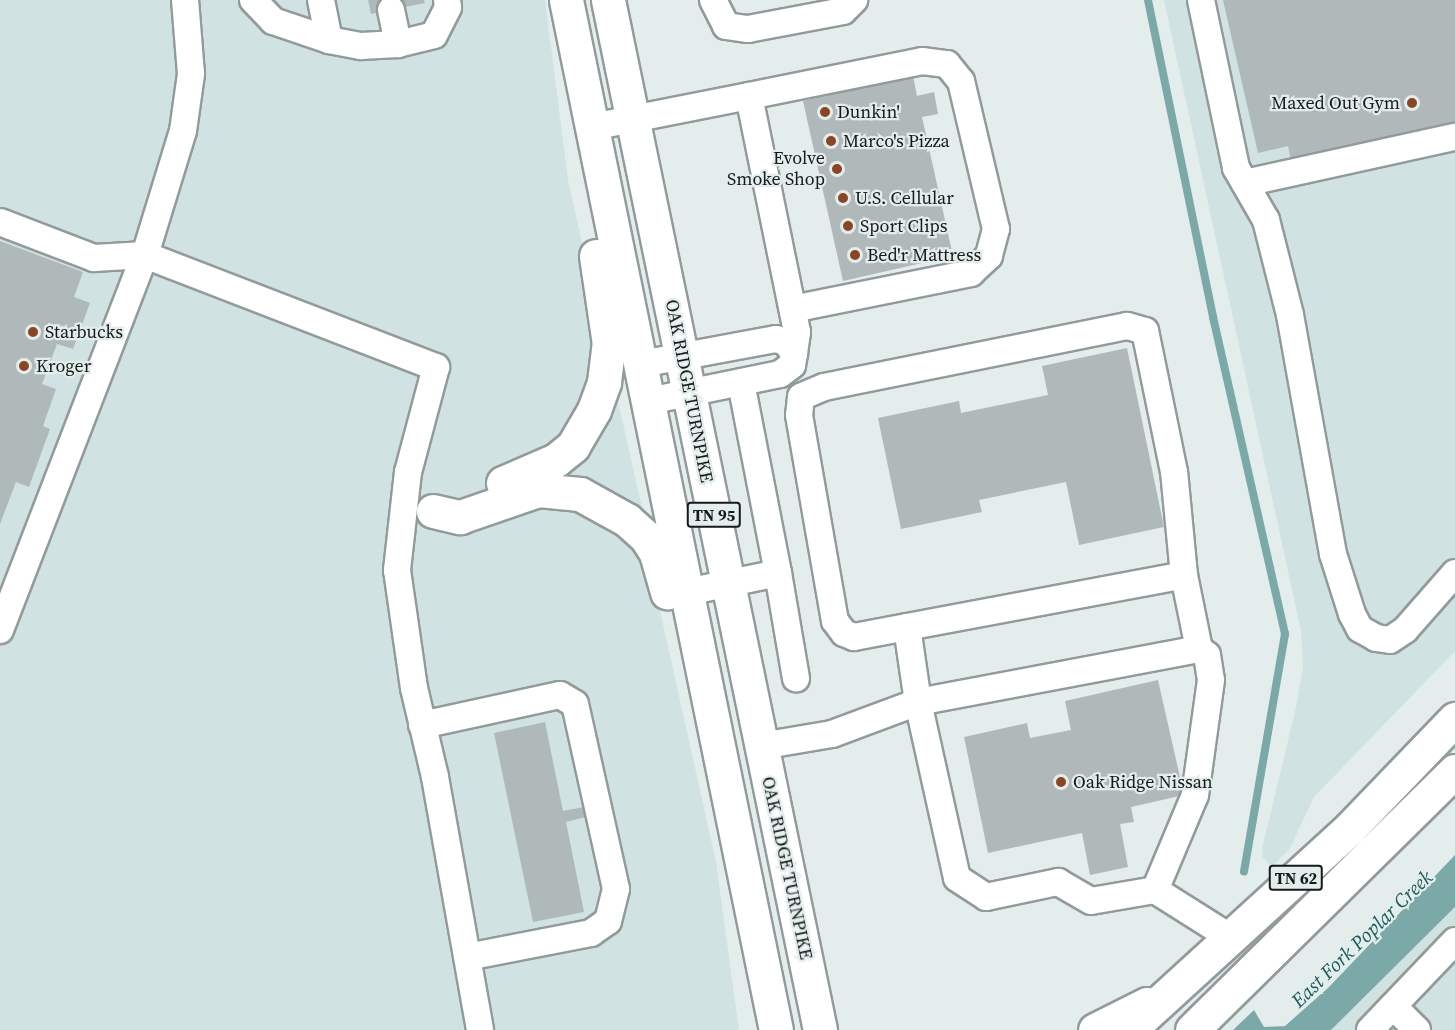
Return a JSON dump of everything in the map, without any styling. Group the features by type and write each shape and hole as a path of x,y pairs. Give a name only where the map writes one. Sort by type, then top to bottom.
{"highway":[{"name":"OAK RIDGE TURNPIKE","path":"608,0 820,1030"},
{"name":"TN 95","path":"567,7 776,1030"},
{"path":"433,511 451,498 494,487 556,460 586,428 604,382 609,344 605,297 578,164 567,7"},
{"path":"433,511 460,517 538,490 559,489 601,504 646,537 656,553 686,684 733,819 756,1030"},
{"name":"TN 62","path":"1129,1030 1349,829 1455,719"},
{"name":"TN 62","path":"1192,1030 1455,771"},
{"path":"784,854 825,950 842,1030"},
{"path":"1095,1030 1170,993"}],"lane":[{"path":"0,630 145,255 184,120 191,74 185,0"},
{"path":"254,0 273,21 329,40 361,46 398,44 435,35 448,7 447,0"},
{"path":"321,0 329,40"},
{"path":"713,0 726,26 748,28 843,11 854,0"},
{"path":"1201,0 1227,135 1236,168 1266,220 1290,315 1333,554 1352,614 1360,630 1376,638 1390,640 1406,630 1455,573"},
{"path":"390,10 398,44"},
{"path":"592,127 922,61 947,64 961,81 996,229 989,256 971,273 793,309"},
{"path":"649,401 780,374 792,364 797,332 749,96"},
{"path":"1245,183 1455,137"},
{"path":"0,222 94,258 145,255 436,367 408,472 400,517 397,570 422,725 468,957 480,1030"},
{"path":"1155,890 1194,795 1211,680 1207,655 1199,649 1184,575 1174,472 1145,332 1127,326 824,387 801,397 799,415 835,621 844,633 854,636 907,627 1184,575"},
{"path":"641,364 776,339 786,342 794,353"},
{"path":"741,383 796,678"},
{"path":"400,517 433,511"},
{"path":"687,592 778,573"},
{"path":"907,627 918,702 957,878 986,897 1058,882 1091,901 1155,890 1231,938"},
{"path":"761,746 832,734 918,702 1199,649"},
{"path":"422,725 560,695 575,704 616,889 608,921 591,933 468,957"},
{"path":"1370,1030 1455,941"},
{"path":"1393,1006 1417,1030"}],"shaded area":[{"path":"0,0 545,0 568,180 643,512 614,533 642,555 654,584 716,862 739,1030 0,1030"},
{"path":"1164,0 1455,0 1455,651 1314,797 1289,850 1271,867 1262,856 1263,845 1303,668 1301,631"},
{"path":"1455,907 1455,1030 1331,1030"}],"water":[{"name":"East Fork Poplar Creek","path":"1455,855 1455,907 1331,1030 1233,1030 1254,1010 1264,1027 1285,1026 1329,987"}],"building":[{"path":"368,0 424,0 425,3 371,14"},
{"path":"1223,0 1455,0 1455,132 1293,170 1288,146 1258,153"},
{"path":"913,76 917,96 934,92 938,114 922,117 953,256 843,281 803,101"},
{"name":"Kroger","path":"0,241 83,272 74,297 90,303 73,349 57,344 42,384 56,389 43,426 50,429 29,487 16,482 0,524"},
{"path":"1127,348 1164,527 1079,545 1066,482 979,500 982,512 901,529 878,418 959,401 961,413 1048,395 1042,366"},
{"path":"1158,680 1184,795 1131,807 1134,822 1120,824 1128,867 1090,875 1082,833 988,853 964,737 1027,723 1030,738 1071,730 1065,701"},
{"path":"545,722 563,811 584,807 586,817 566,822 584,912 533,922 494,733"}],"waterway":[{"path":"1148,0 1213,317 1285,634 1244,871"}],"place":[{"name":"Maxed Out Gym","path":"1412,103"},
{"name":"Dunkin'","path":"825,112"},
{"name":"Marco's Pizza","path":"831,141"},
{"name":"Evolve Smoke Shop","path":"837,169"},
{"name":"U.S. Cellular","path":"843,198"},
{"name":"Sport Clips","path":"848,226"},
{"name":"Bed'r Mattress","path":"855,255"},
{"name":"Starbucks","path":"33,332"},
{"name":"Kroger","path":"24,366"},
{"name":"Oak Ridge Nissan","path":"1061,782"}]}
